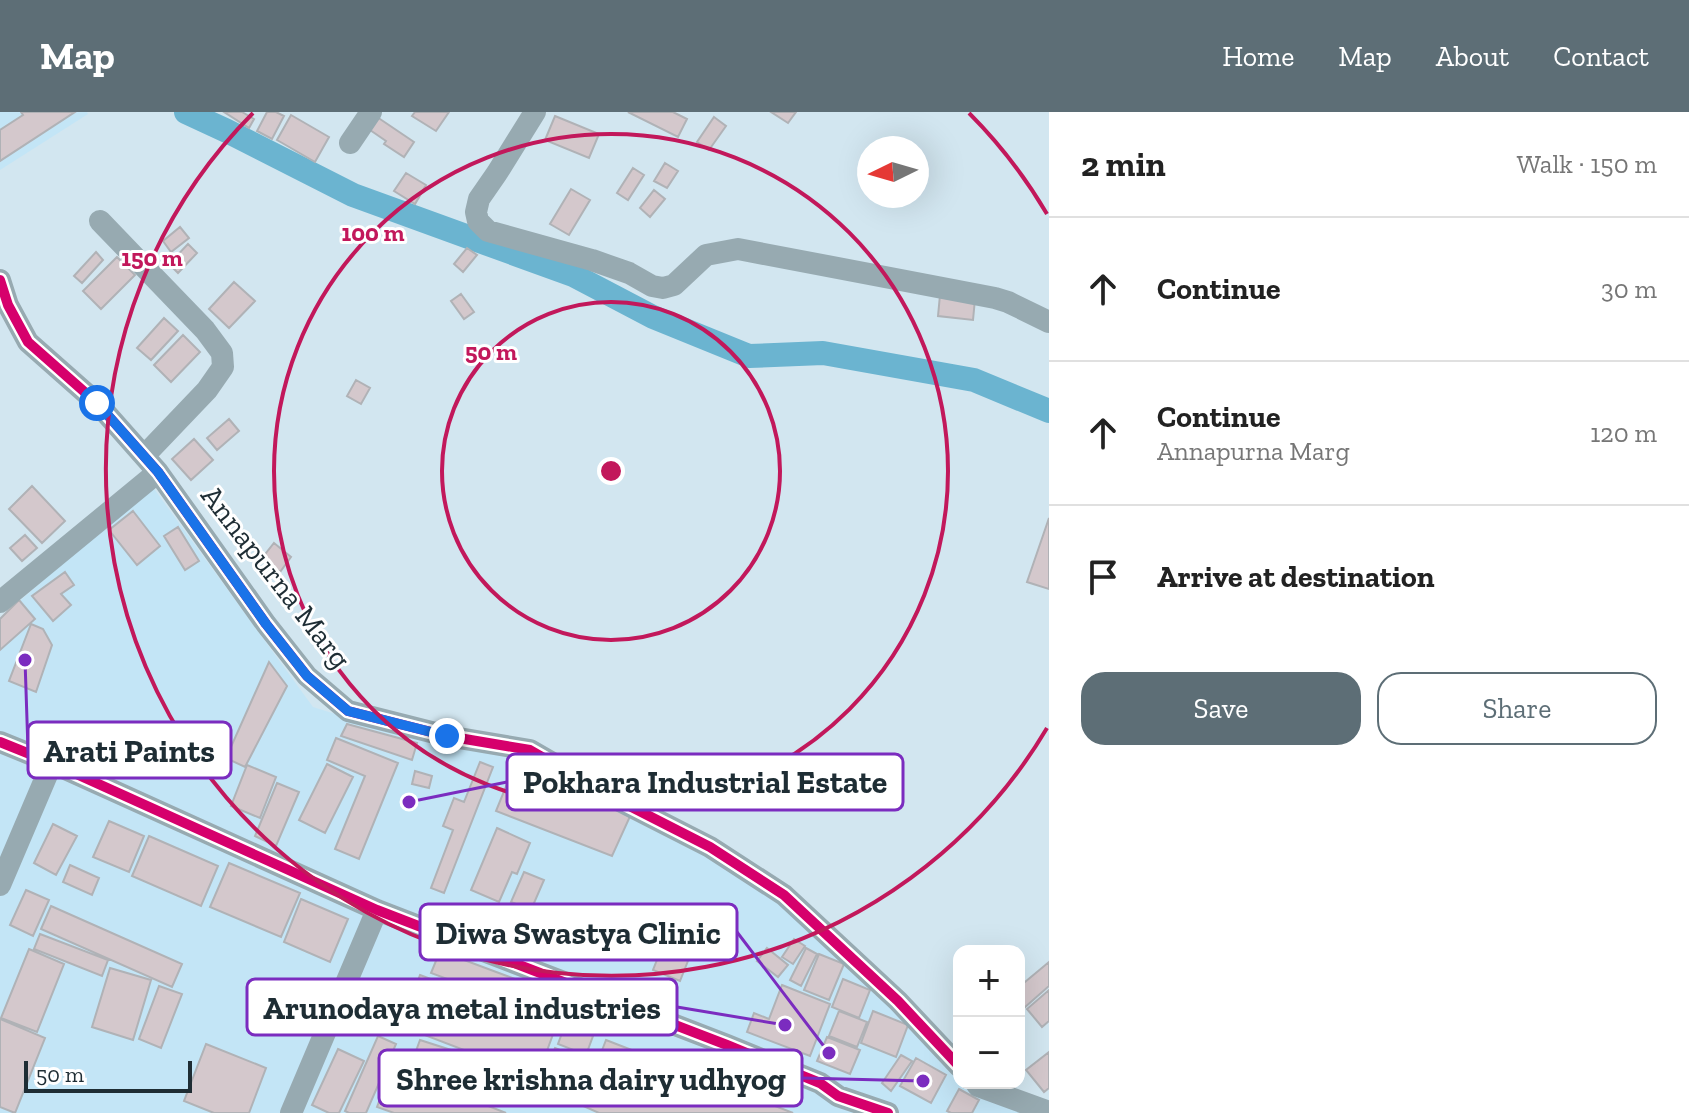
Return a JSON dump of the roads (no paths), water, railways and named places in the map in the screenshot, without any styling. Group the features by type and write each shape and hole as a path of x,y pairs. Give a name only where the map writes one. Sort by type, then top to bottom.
{"street":[{"path":"350,143 371,112"},
{"path":"535,112 479,199 476,212 478,221 488,231 592,260 663,288 674,285 706,255 738,249 995,298 1049,322"},
{"path":"0,602 151,464 223,367 222,353 205,330 100,221"},
{"name":"Annapurna Marg","path":"0,280 8,305 28,342 97,403 151,464 307,676 348,711 447,736 530,750 608,795 710,847 784,895 898,1001 953,1060"},
{"path":"0,742 377,910 820,1083 834,1104 888,1113"},
{"path":"0,885 52,763"},
{"path":"291,1113 377,910"},
{"path":"987,1089 1047,1109"}],"waterway":[{"path":"186,112 353,195 573,275 653,317 749,356 823,353 974,380 1049,411"}],"place":[{"name":"Arati Paints","path":"25,660"},
{"name":"Pokhara Industrial Estate","path":"409,802"},
{"name":"Arunodaya metal industries","path":"785,1025"},
{"name":"Diwa Swastya Clinic","path":"829,1053"},
{"name":"Shree krishna dairy udhyog","path":"923,1081"}]}
